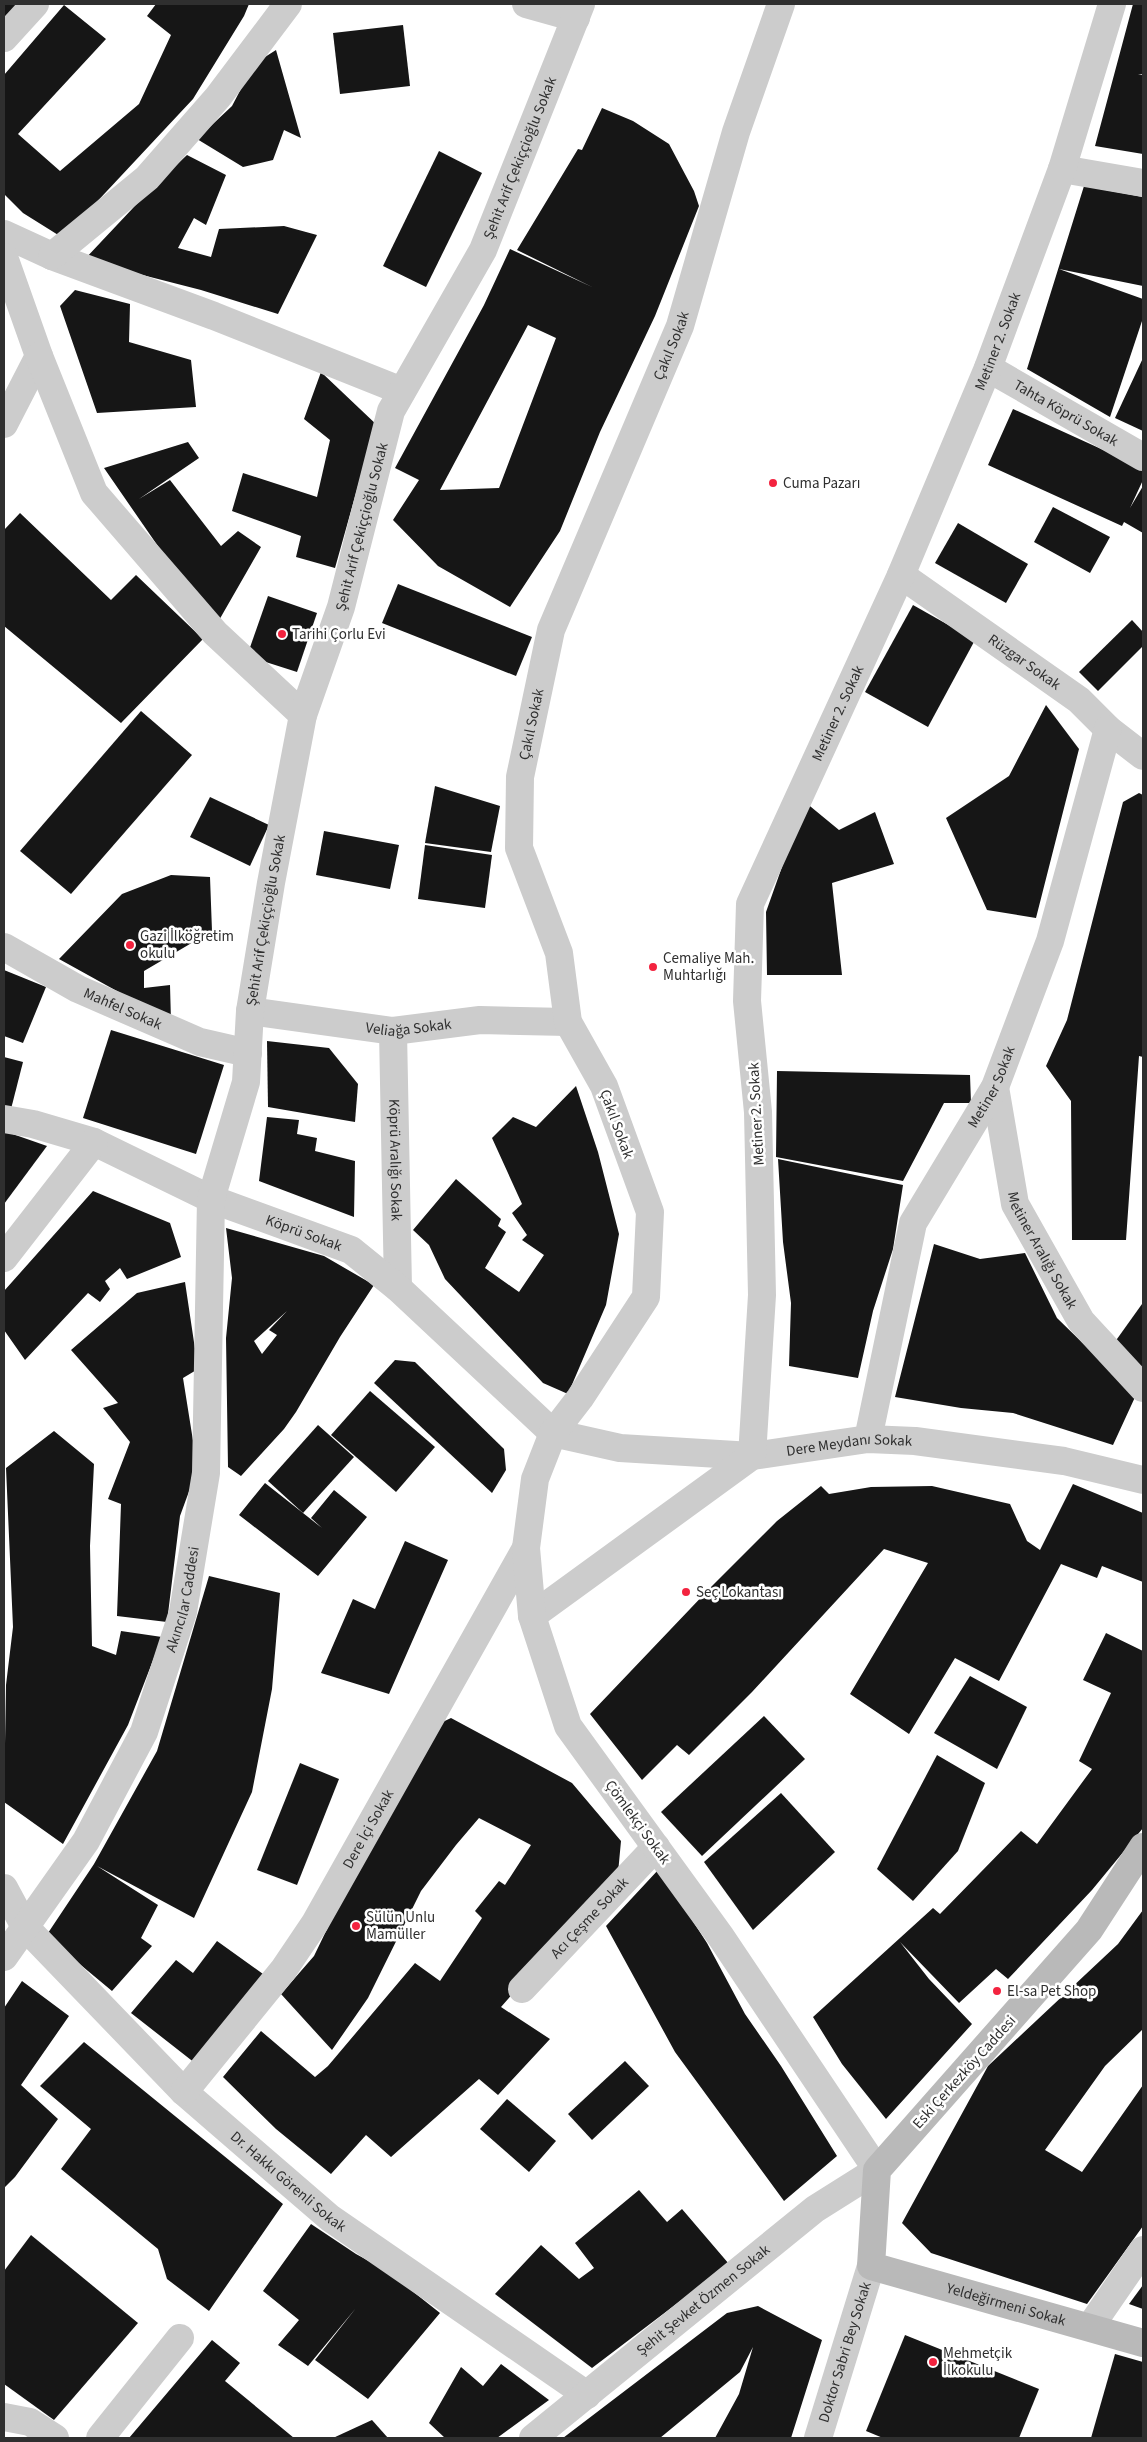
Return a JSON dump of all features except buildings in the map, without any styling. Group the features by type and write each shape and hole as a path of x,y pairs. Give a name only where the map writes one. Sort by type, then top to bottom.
{"street":[{"path":"4,38 35,4"},
{"path":"52,256 147,178 218,97 288,4"},
{"path":"526,4 578,11"},
{"name":"Çakıl Sokak","path":"552,1433 580,1398 646,1297 650,1212 604,1086 568,1022 559,953 519,848 522,768 551,630 680,326 736,132 780,4"},
{"name":"Metiner 2. Sokak","path":"752,1456 762,1295 758,1112 747,1001 750,904 901,575 988,368 1062,169 1112,4"},
{"name":"Şehit Arif Çekiççioğlu Sokak","path":"211,1199 246,1082 250,1011 270,883 303,715 341,607 391,411 483,250 578,11"},
{"path":"1062,169 1143,183"},
{"path":"4,234 52,256 214,316 402,391"},
{"path":"4,257 39,356 94,493 215,633 303,715"},
{"path":"4,424 39,356"},
{"name":"Tahta Köprü Sokak","path":"988,368 1143,457"},
{"name":"Rüzgar Sokak","path":"901,575 1079,700 1108,729 1143,756"},
{"name":"Metiner Sokak","path":"868,1439 913,1223 995,1087 1050,941 1108,729"},
{"name":"Mahfel Sokak","path":"4,947 78,989 200,1042 248,1054"},
{"name":"Veliağa Sokak","path":"250,1011 393,1031 480,1020 568,1022"},
{"name":"Köprü Aralığı Sokak","path":"393,1031 398,1288"},
{"name":"Metiner Aralığı Sokak","path":"995,1087 1015,1204 1081,1321 1143,1388"},
{"name":"Köprü Sokak","path":"4,1119 33,1124 94,1142 211,1199 351,1250 398,1288 552,1433"},
{"path":"4,1258 94,1142"},
{"name":"Akıncılar Caddesi","path":"4,1957 86,1841 144,1732 183,1612 206,1473 211,1199"},
{"name":"Dere Meydanı Sokak","path":"552,1433 620,1448 752,1456 868,1439 915,1441 1064,1461 1143,1480"},
{"name":"Çömlekçi Sokak","path":"552,1433 535,1479 526,1548 532,1616 568,1726 721,1937 877,2170"},
{"path":"532,1616 752,1456"},
{"name":"Dere İçi Sokak","path":"184,2092 284,1969 315,1923 526,1548"},
{"name":"Acı Çeşme Sokak","path":"522,1989 656,1847"},
{"name":"Eski Çerkezköy Caddesi","path":"877,2170 1090,1930 1143,1847"},
{"name":"Dr. Hakkı Görenli Sokak","path":"4,1888 25,1927 184,2092 330,2218 587,2395"},
{"path":"871,2266 877,2170"},
{"name":"Şehit Şevket Özmen Sokak","path":"533,2438 816,2209 877,2170"},
{"path":"1090,2327 1143,2250"},
{"name":"Yeldeğirmeni Sokak","path":"871,2266 1143,2343"},
{"name":"Doktor Sabri Bey Sokak","path":"818,2438 871,2266"},
{"path":"100,2438 180,2338"},
{"path":"4,2417 30,2422 55,2438"}],"place":[{"name":"Cuma Pazarı","path":"773,483"},
{"name":"Tarihi Çorlu Evi","path":"282,634"},
{"name":"Gazi İlköğretim okulu","path":"130,945"},
{"name":"Cemaliye Mah. Muhtarlığı","path":"653,967"},
{"name":"Seç Lokantası","path":"686,1592"},
{"name":"Sülün Unlu Mamüller","path":"356,1926"},
{"name":"El-sa Pet Shop","path":"997,1991"},
{"name":"Mehmetçik İlkokulu","path":"933,2362"}]}
